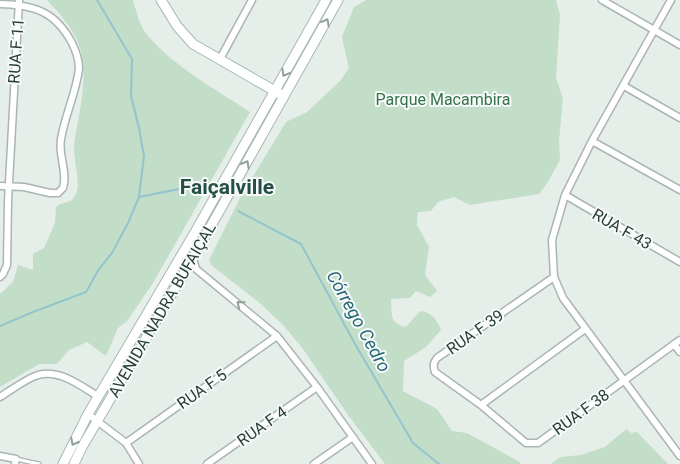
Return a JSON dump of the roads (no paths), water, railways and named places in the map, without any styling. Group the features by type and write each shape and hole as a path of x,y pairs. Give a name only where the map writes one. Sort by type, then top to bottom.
{"main road":[{"path":"161,0 177,26 193,44 284,97"},
{"name":"AVENIDA NADRA BUFAIÇAL","path":"63,464 88,414 326,0"},
{"name":"AVENIDA NADRA BUFAIÇAL","path":"74,464 82,447 193,258 338,0"}],"street":[{"path":"220,59 252,0"},
{"path":"602,0 680,45"},
{"path":"671,0 592,141 565,195 555,223 552,240 554,277 562,298 680,456"},
{"path":"0,4 19,2 52,17 70,38 76,50 78,60 77,78 66,113 60,143 65,183 63,188 58,193 50,193 24,186 0,186"},
{"name":"RUA F 11","path":"0,276 4,274 7,265 9,187 19,2"},
{"path":"624,86 680,118"},
{"path":"592,141 680,190"},
{"name":"RUA F 43","path":"565,195 680,262"},
{"path":"193,258 196,268 277,336 317,387 372,464"},
{"name":"RUA F 39","path":"481,405 436,372 433,367 434,362 554,277"},
{"path":"481,405 585,328"},
{"name":"RUA F 5","path":"126,443 277,336"},
{"path":"677,342 680,352"},
{"name":"RUA F 38","path":"481,405 526,443 538,443 677,342"},
{"path":"0,397 36,376 50,373 65,377 99,396"},
{"name":"RUA F 4","path":"207,464 317,387"},
{"path":"88,414 126,443 139,464"},
{"path":"314,464 353,437"},
{"path":"0,456 15,461"}],"lane":[{"path":"15,461 40,464"}],"waterway":[{"name":"Córrego Cedro","path":"0,326 86,292 99,269 112,253 139,197 144,156 131,96 132,59 97,0"},
{"name":"Córrego Cedro","path":"139,197 194,186 202,189"},
{"name":"Córrego Cedro","path":"238,211 301,244 355,344 413,443 439,464"}],"district":[{"name":"Faiçalville","path":"227,187"}],"park label":[{"name":"Parque Macambira","path":"443,99"}]}
